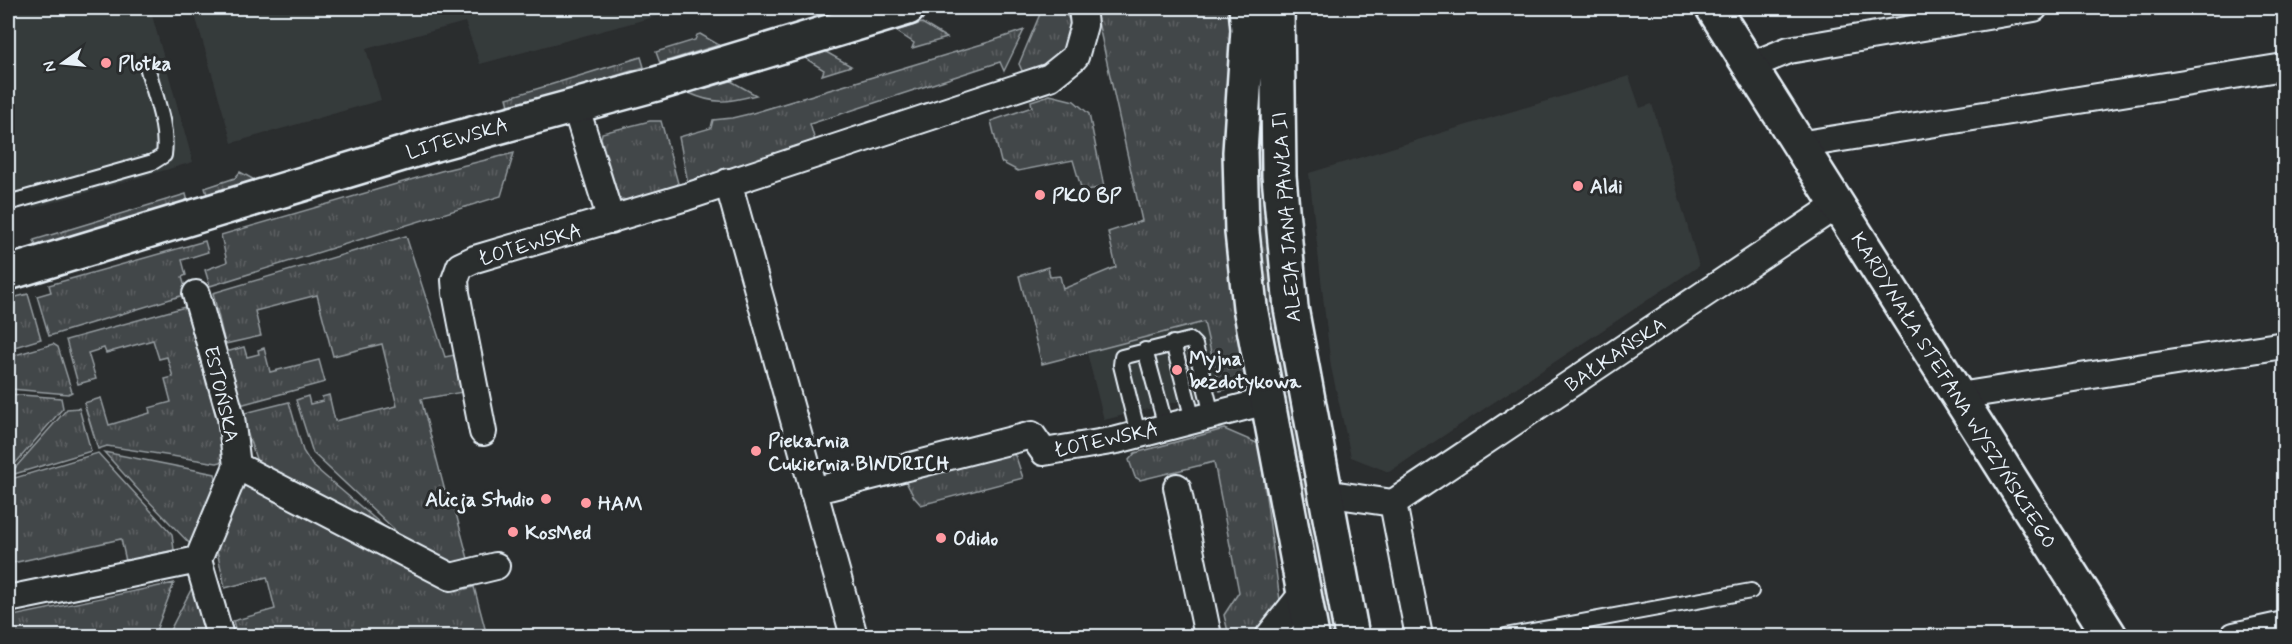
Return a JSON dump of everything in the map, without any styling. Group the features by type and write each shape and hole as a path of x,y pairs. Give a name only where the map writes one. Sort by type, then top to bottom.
{"street":[{"name":"LITEWSKA","path":"8,273 435,144 656,84 908,8"},
{"name":"ŁOTEWSKA","path":"483,432 456,293 455,280 460,266 475,259 611,220 1050,77 1075,57 1084,25 1082,8"},
{"name":"ALEJA JANA PAWŁA II","path":"1246,8 1248,29 1240,152 1242,232 1250,307 1312,636"},
{"name":"ALEJA JANA PAWŁA II","path":"1277,8 1279,176 1288,285 1324,493 1352,636"},
{"name":"KARDYNAŁA STEFANA WYSZYŃSKIEGO","path":"1713,8 2110,636"},
{"path":"1750,66 1789,50 2034,8"},
{"path":"1798,145 2284,67"},
{"path":"575,105 611,220"},
{"path":"728,182 854,636"},
{"name":"BAŁKAŃSKA","path":"1393,503 1837,205"},
{"name":"ESTOŃSKA","path":"196,294 231,417 237,465 198,560"},
{"path":"1959,396 2284,345"},
{"name":"ŁOTEWSKA","path":"813,491 1032,435 1044,452 1138,434 1267,401"},
{"path":"237,465 451,577 496,566"},
{"path":"1176,487 1208,636"},
{"path":"1324,493 1393,503 1419,636"},
{"path":"8,599 198,560 220,636"},
{"path":"1269,636 1303,593"},
{"path":"2234,636 2284,625"}],"lane":[{"path":"8,202 153,162 164,155 163,124 147,66"},
{"path":"1138,434 1121,365 1122,357 1145,350 1190,340 1194,345 1203,417"},
{"path":"1173,343 1203,417"},
{"path":"1145,350 1166,427"},
{"path":"1505,636 1751,591"}],"shaded area":[{"path":"8,8 150,8 193,162 33,208 8,194"},
{"path":"193,8 687,8 480,64 465,22 366,49 381,100 232,143"},
{"path":"1629,76 1640,108 1652,104 1699,266 1389,472 1351,457 1331,367 1309,173"},
{"path":"1205,322 1220,391 1104,420 1087,353"}],"green space":[{"path":"1039,8 1062,8 1070,21 1066,46 1051,64 1024,75 1019,64 1040,14"},
{"path":"1095,8 1232,8 1249,374 1234,387 1220,391 1204,322 1042,364 1019,276 1048,267 1050,277 1060,276 1063,289 1116,267 1108,232 1142,221"},
{"path":"1255,8 1310,459 1292,463 1265,333 1254,228"},
{"path":"922,23 947,38 912,48 914,43 896,31"},
{"path":"1024,30 1004,71 1000,62 810,124 815,141 688,183 679,137 711,128 713,120 753,113"},
{"path":"700,34 719,45 660,63 656,52 695,40"},
{"path":"826,52 851,66 822,75 824,70 805,58"},
{"path":"641,57 644,67 510,109 507,98"},
{"path":"731,81 756,95 715,101 689,93"},
{"path":"1050,95 1074,101 1089,114 1104,187 1082,191 1073,160 1018,171 1001,162 991,121 1032,107 1031,101"},
{"path":"650,121 661,121 679,187 641,200 619,198 601,138 602,133"},
{"path":"514,153 501,196 210,286 205,270 227,262 221,235 441,171"},
{"path":"240,172 262,184 209,200 205,188 235,178"},
{"path":"186,194 189,206 38,252 34,240"},
{"path":"406,236 445,357 460,354 469,391 421,399 448,503 453,502 471,570 463,571 399,538 394,529 313,453 296,400 308,396 310,404 323,401 322,397 329,395 335,421 397,406 382,344 333,356 317,295 255,311 261,336 225,344 213,293"},
{"path":"205,241 208,252 182,260 186,275 182,277 187,294 49,336 37,296 51,292 49,285"},
{"path":"28,294 41,339 8,349 8,299"},
{"path":"185,307 228,460 217,463 107,446 98,449 84,403 101,398 109,425 150,413 149,408 171,402 165,379 173,377 167,357 159,359 153,340 106,353 104,348 88,353 96,379 78,384 66,340"},
{"path":"53,344 58,347 72,392 68,394 11,389 8,380 8,357"},
{"path":"244,347 247,357 259,354 258,350 264,348 270,372 319,360 325,382 240,405 226,352"},
{"path":"8,394 61,398 63,408 8,472"},
{"path":"289,402 303,451 312,465 388,530 257,462 241,414"},
{"path":"79,408 91,451 8,476 67,409"},
{"path":"1224,429 1259,444 1281,608 1260,636 1229,636 1224,615 1239,592 1214,462 1140,480 1135,477 1129,460 1135,453"},
{"path":"1009,450 1016,457 1023,478 921,505 906,482 908,473"},
{"path":"104,452 215,474 217,482 190,544 141,493"},
{"path":"98,453 172,534 174,550 126,561 121,539 8,564 8,480"},
{"path":"1312,478 1344,636 1326,636 1295,481"},
{"path":"253,482 461,590 474,587 487,636 237,636 233,621 275,609 267,577 225,588 216,546 243,484"},
{"path":"174,583 154,636 8,636 8,617"},
{"path":"193,586 208,636 167,636"}],"place":[{"name":"Plotka","path":"106,63"},
{"name":"Aldi","path":"1578,186"},
{"name":"PKO BP","path":"1040,195"},
{"name":"Myjna bezdotykowa","path":"1177,370"},
{"name":"Piekarnia Cukiernia BINDRICH","path":"756,451"},
{"name":"Alicja Studio","path":"546,499"},
{"name":"HAM","path":"586,503"},
{"name":"KosMed","path":"513,532"},
{"name":"Odido","path":"941,538"}]}
